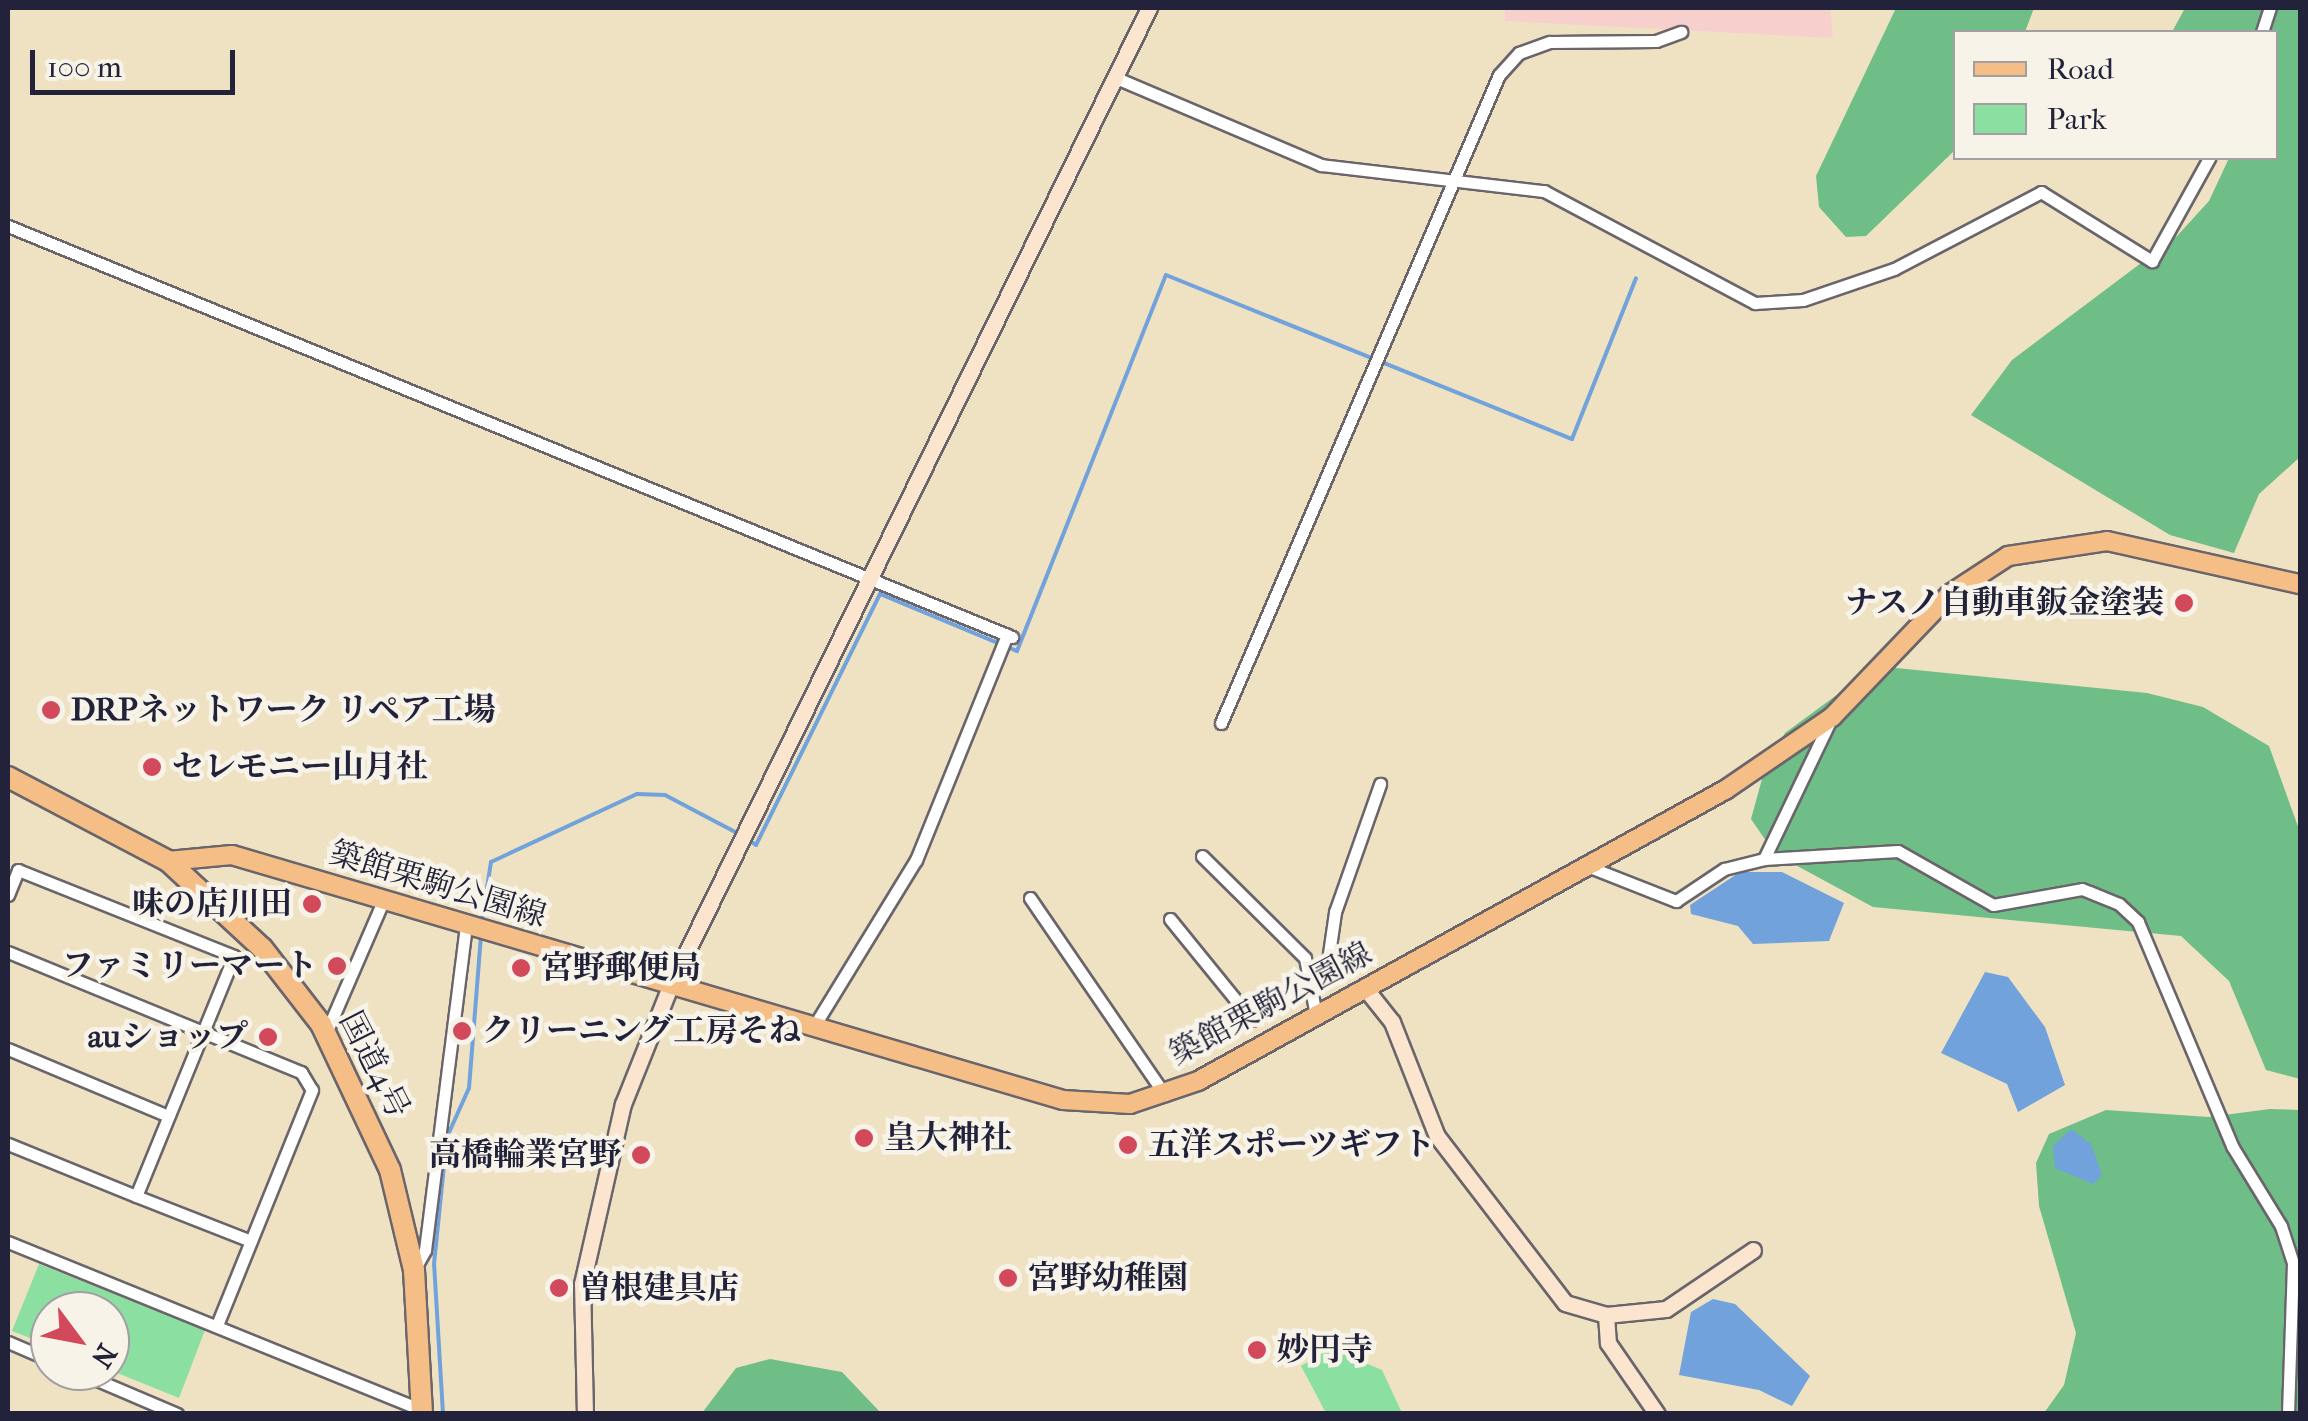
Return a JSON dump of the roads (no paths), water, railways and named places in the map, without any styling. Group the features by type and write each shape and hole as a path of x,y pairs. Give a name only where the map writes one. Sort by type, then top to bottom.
{"highway":[{"name":"国道4号","path":"8,777 168,860 262,948 326,1034 378,1138 414,1270 422,1412"}],"main road":[{"name":"築館栗駒公園線","path":"168,860 232,855 476,929 816,1024 1063,1100 1116,1105 1165,1095 1316,1015 1588,866 1832,717 1972,575 2043,545 2106,542 2300,584"}],"street":[{"path":"585,1414 582,1284 594,1200 671,984 1149,8"},
{"path":"1221,723 1498,75 1519,54 1550,42 1656,42 1681,32"},
{"path":"1114,78 1320,164 1544,192 1755,303 1803,300 1876,276 2041,192 2152,261 2208,160"},
{"path":"8,226 870,573 1009,636 916,860 816,1024"},
{"path":"1764,859 1832,717"},
{"path":"1170,919 1252,1020 1308,980 1326,974 1335,912 1380,784"},
{"path":"1588,866 1676,901 1724,870 1764,859 1898,851 1993,905 2082,888 2138,922 2232,1146 2282,1226 2292,1264 2288,1414"},
{"path":"1202,856 1295,947 1316,1015"},
{"path":"8,894 18,870 234,956 136,1196"},
{"path":"1030,898 1165,1095"},
{"path":"326,1034 383,901"},
{"path":"414,1270 426,1250 476,929"},
{"path":"8,952 301,1072 312,1090 217,1325"},
{"path":"1365,988 1392,1022 1437,1136 1532,1271 1565,1303 1606,1315 1666,1309 1753,1250"},
{"path":"8,1049 168,1116"},
{"path":"8,1144 251,1242"},
{"path":"8,1242 422,1412"},
{"path":"1606,1315 1608,1342 1658,1414"},
{"path":"123,1391 176,1414"}],"water":[{"path":"1740,872 1782,872 1844,903 1829,941 1753,944 1738,926 1691,914 1690,905"},
{"path":"1985,972 2008,977 2045,1027 2065,1085 2018,1112 2007,1084 1941,1053"},
{"path":"2071,1129 2091,1144 2102,1175 2093,1184 2055,1168 2053,1146"},
{"path":"1713,1299 1735,1304 1810,1376 1792,1406 1759,1390 1679,1375 1691,1312"}],"waterway":[{"path":"1007,647 1017,651 1166,275 1572,439 1636,278"},
{"path":"745,838 756,845 880,594 998,643"},
{"path":"482,920 491,862 637,794 665,795 737,833"},
{"path":"443,1414 434,1264 447,1137 469,1088 481,934"}],"place":[{"name":"ナスノ自動車鈑金塗装","path":"2184,603"},
{"name":"DRPネットワーク リペア工場","path":"51,710"},
{"name":"セレモニー山月社","path":"152,767"},
{"name":"味の店川田","path":"312,904"},
{"name":"ファミリーマート","path":"337,966"},
{"name":"宮野郵便局","path":"521,968"},
{"name":"クリーニング工房そね","path":"462,1031"},
{"name":"auショップ","path":"268,1037"},
{"name":"皇大神社","path":"864,1138"},
{"name":"五洋スポーツギフト","path":"1128,1145"},
{"name":"高橋輪業宮野","path":"641,1155"},
{"name":"宮野幼稚園","path":"1008,1278"},
{"name":"曽根建具店","path":"559,1288"},
{"name":"妙円寺","path":"1257,1350"}]}
